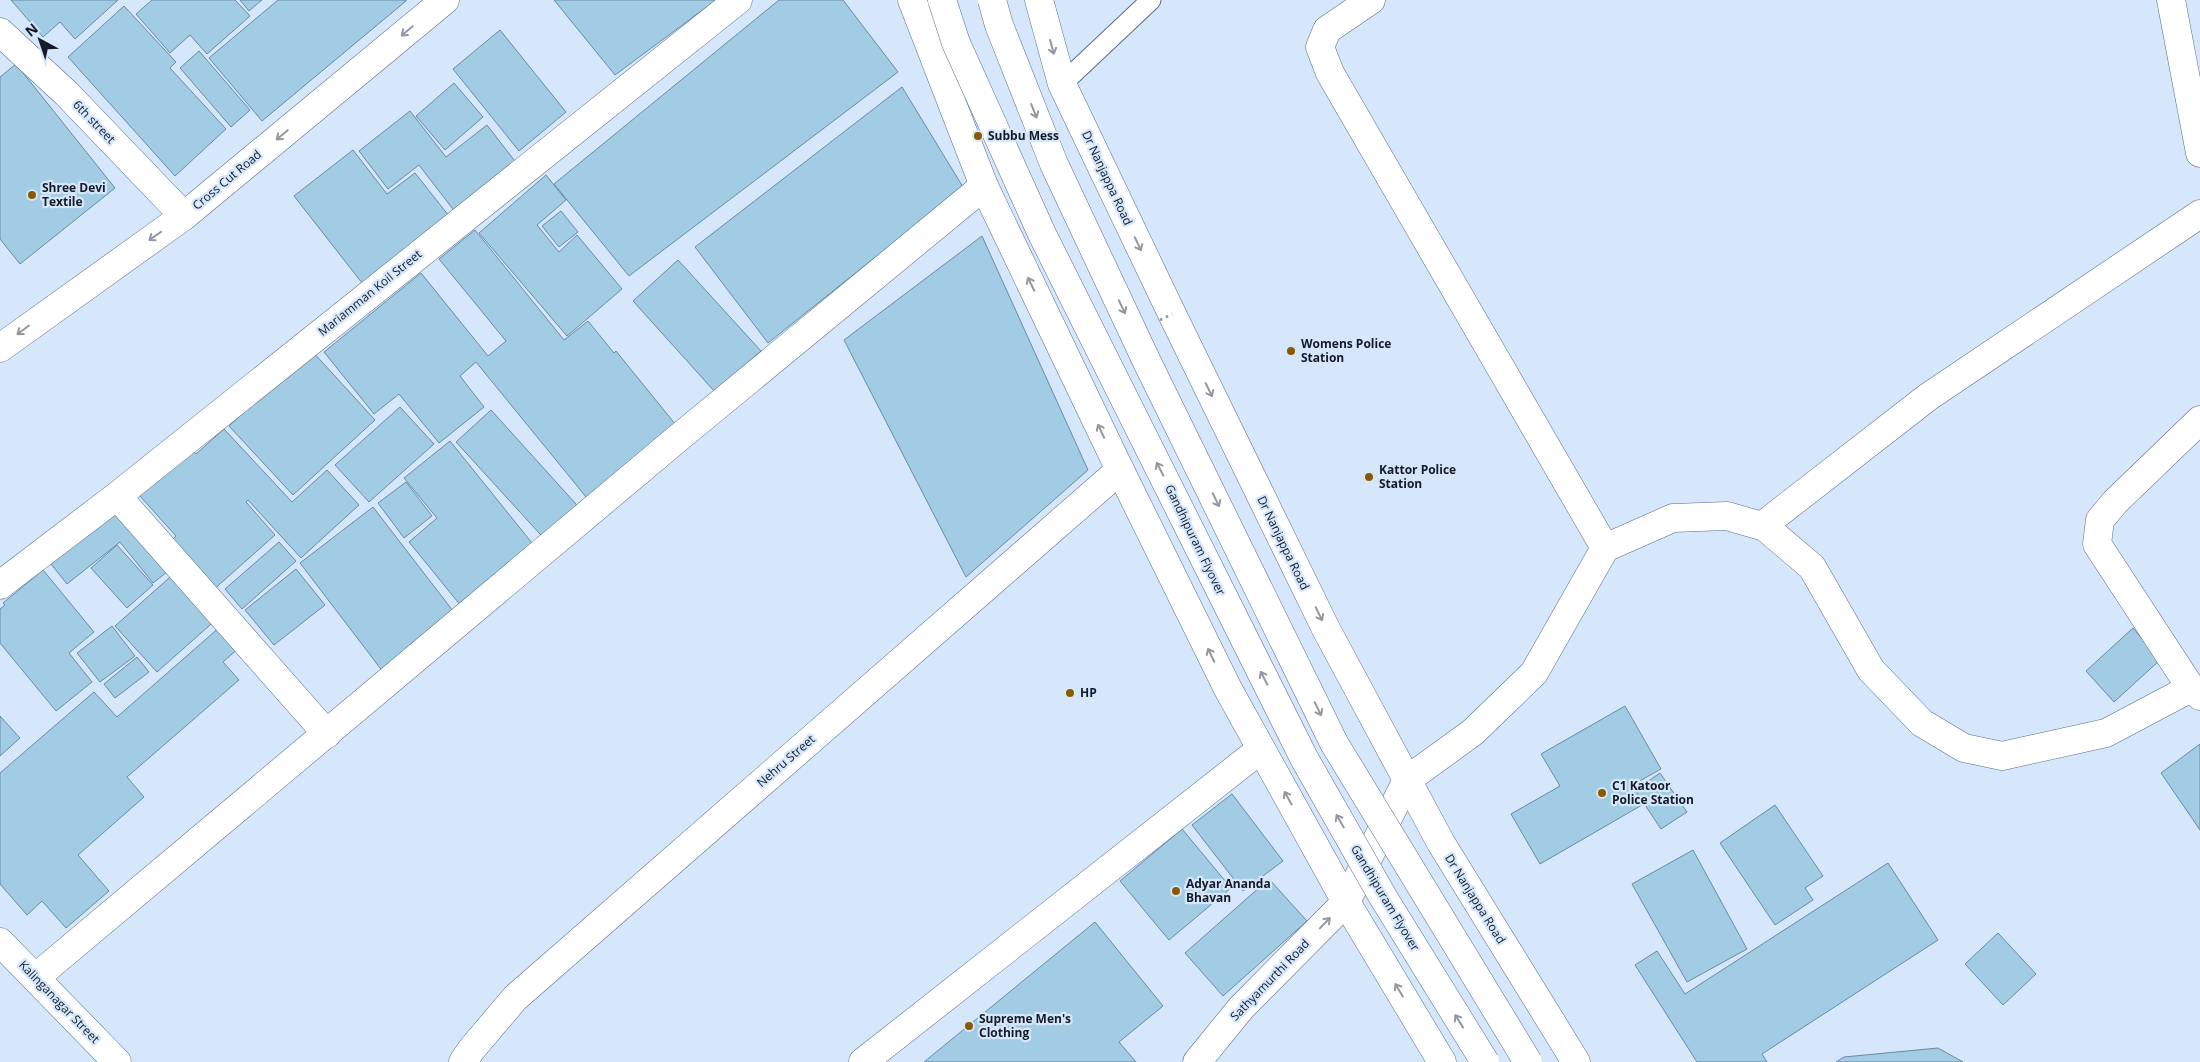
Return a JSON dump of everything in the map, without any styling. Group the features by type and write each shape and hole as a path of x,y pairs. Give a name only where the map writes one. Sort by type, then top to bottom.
{"main road":[{"name":"Mariamman Koil Street","path":"0,585 117,496 738,0"},
{"path":"912,0 984,186 1228,690 1346,902 1442,1062"},
{"name":"Gandhipuram Flyover","path":"942,0 956,43 1042,234 1304,758 1383,897 1485,1062"},
{"path":"992,0 999,25 1054,164 1148,364 1334,743 1528,1062"},
{"name":"Dr Nanjappa Road","path":"1039,0 1062,84 1326,629 1440,843 1576,1062"},
{"path":"1371,0 1327,30 1320,47 1330,73 1605,548"},
{"path":"2171,0 2200,153"},
{"name":"Cross Cut Road","path":"0,348 184,216 439,2"},
{"name":"6th street","path":"0,32 67,94 184,216"},
{"path":"35,978 700,420 984,186"},
{"path":"1762,526 1928,396 2200,214"},
{"path":"1407,780 1473,732 1534,673 1605,548 1674,518 1727,516 1762,526 1812,567 1872,670 1922,723 1964,748 2002,756 2106,733 2196,692 2097,544 2100,520 2115,502 2200,420"},
{"name":"Nehru Street","path":"463,1062 514,998 1120,470"},
{"path":"117,496 327,734"},
{"path":"863,1062 1261,749"},
{"name":"Sathyamurthi Road","path":"1197,1062 1241,1008 1346,902 1407,780"},
{"name":"Kalinganagar Street","path":"0,942 117,1062"}],"lane":[{"path":"1062,84 1151,0"}],"building":[{"path":"11,0 118,0 75,39 60,22 43,37"},
{"path":"152,0 235,0 250,16 207,54 190,35 170,53 136,14"},
{"path":"240,0 262,0 249,11"},
{"path":"278,0 406,1 262,121 209,58"},
{"path":"554,0 716,0 615,75"},
{"path":"779,0 843,0 898,72 629,276 554,184"},
{"path":"124,6 176,62 170,68 226,129 175,176 68,57"},
{"path":"500,30 566,112 519,151 453,69"},
{"path":"199,51 250,110 231,127 180,68"},
{"path":"16,64 115,188 20,264 0,239 0,77"},
{"path":"454,83 483,117 445,150 416,116"},
{"path":"902,87 963,187 768,343 695,247"},
{"path":"410,111 446,157 487,125 521,169 459,217 419,165 388,189 359,151"},
{"path":"353,150 387,194 415,173 453,221 366,288 294,196"},
{"path":"546,175 566,200 537,225 559,252 577,235 622,289 567,336 479,233"},
{"path":"561,211 578,232 559,247 542,226"},
{"path":"475,230 564,340 588,321 614,353 616,351 680,430 591,503 476,362 460,376 484,407 439,443 399,394 374,414 324,352 421,273 488,356 506,341 439,259"},
{"path":"982,236 1088,470 966,577 844,340"},
{"path":"678,260 761,351 715,392 633,301"},
{"path":"312,351 375,420 293,495 229,426"},
{"path":"400,407 434,444 369,502 335,465"},
{"path":"491,410 585,514 550,545 456,442"},
{"path":"224,429 292,502 327,470 359,505 301,558 248,500 246,502 275,535 212,591 169,543 176,536 139,495 190,448 196,454"},
{"path":"450,441 540,553 466,612 409,542 437,518 404,478"},
{"path":"406,482 432,516 404,538 378,503"},
{"path":"373,507 460,620 387,677 300,563"},
{"path":"118,510 167,572 153,583 120,542 67,584 51,564"},
{"path":"279,542 296,561 242,609 225,589"},
{"path":"117,545 153,585 127,608 91,568"},
{"path":"296,569 325,605 274,645 245,610"},
{"path":"43,570 94,632 69,653 92,682 56,711 0,643 0,609 5,605 3,603"},
{"path":"178,570 219,617 157,672 115,626"},
{"path":"112,626 135,656 100,682 77,653"},
{"path":"221,626 240,647 223,662 239,680 127,777 144,797 78,855 109,891 66,928 42,901 27,915 0,884 0,773 94,692 117,717"},
{"path":"2133,628 2160,660 2114,702 2086,671"},
{"path":"137,657 149,672 115,698 104,684"},
{"path":"1625,706 1661,769 1631,786 1642,805 1540,864 1511,814 1560,786 1541,754"},
{"path":"0,716 20,738 0,756"},
{"path":"2200,744 2200,830 2161,773"},
{"path":"1660,773 1687,812 1661,829 1635,790"},
{"path":"1232,794 1283,861 1243,891 1192,825"},
{"path":"1775,805 1823,876 1805,888 1813,900 1775,925 1720,843"},
{"path":"1182,829 1231,888 1169,940 1120,881"},
{"path":"1693,850 1747,949 1687,982 1632,884"},
{"path":"1888,863 1938,940 1762,1054 1767,1062 1697,1062 1635,965 1657,951 1685,994"},
{"path":"1269,879 1307,921 1223,996 1185,953"},
{"path":"1095,922 1163,1006 1119,1042 1136,1062 924,1062"},
{"path":"1998,933 2036,974 2003,1005 1965,964"},
{"path":"1938,1048 1963,1062 1836,1062 1844,1057"}],"place":[{"name":"Subbu Mess","path":"978,136"},
{"name":"Shree Devi Textile","path":"32,195"},
{"name":"Womens Police Station","path":"1291,351"},
{"name":"Kattor Police Station","path":"1369,477"},
{"name":"HP","path":"1070,693"},
{"name":"C1 Katoor Police Station","path":"1602,793"},
{"name":"Adyar Ananda Bhavan","path":"1176,891"},
{"name":"Supreme Men's Clothing","path":"969,1026"}]}
